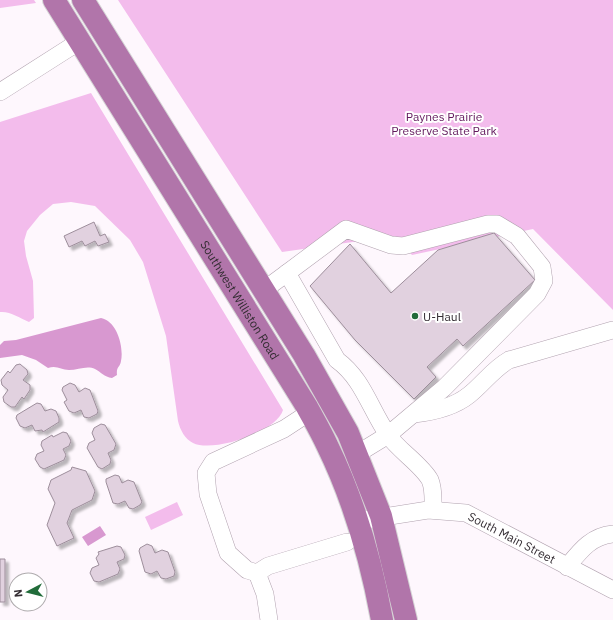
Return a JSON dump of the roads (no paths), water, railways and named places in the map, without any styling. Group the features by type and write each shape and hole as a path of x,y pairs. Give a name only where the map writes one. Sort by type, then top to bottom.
{"highway":[{"name":"Southwest Williston Road","path":"54,0 310,412 330,450 358,521 382,620"},
{"name":"Southwest Williston Road","path":"83,0 312,368 348,433 381,516 406,620"}],"street":[{"path":"0,92 80,41"},
{"path":"264,290 346,229 391,245 403,246 488,224 497,224 517,236 542,267 544,281 537,294 444,388 388,435 357,454"},
{"path":"287,273 337,360 346,366 365,391 388,435 429,479 433,489 433,510"},
{"path":"414,414 429,412 456,404 469,395 501,364 509,360 613,330"},
{"path":"312,368 337,360"},
{"path":"269,620 265,594 257,574 247,570 228,553 208,494 206,472 213,462 284,429 310,412"},
{"name":"South Main Street","path":"358,521 381,516 433,510 466,513 613,590"},
{"path":"567,567 580,550 596,538 613,534"},
{"path":"257,574 268,566 348,542"}],"place":[{"name":"U-Haul","path":"415,316"}],"park label":[{"name":"Paynes Prairie Preserve State Park","path":"444,123"}]}
